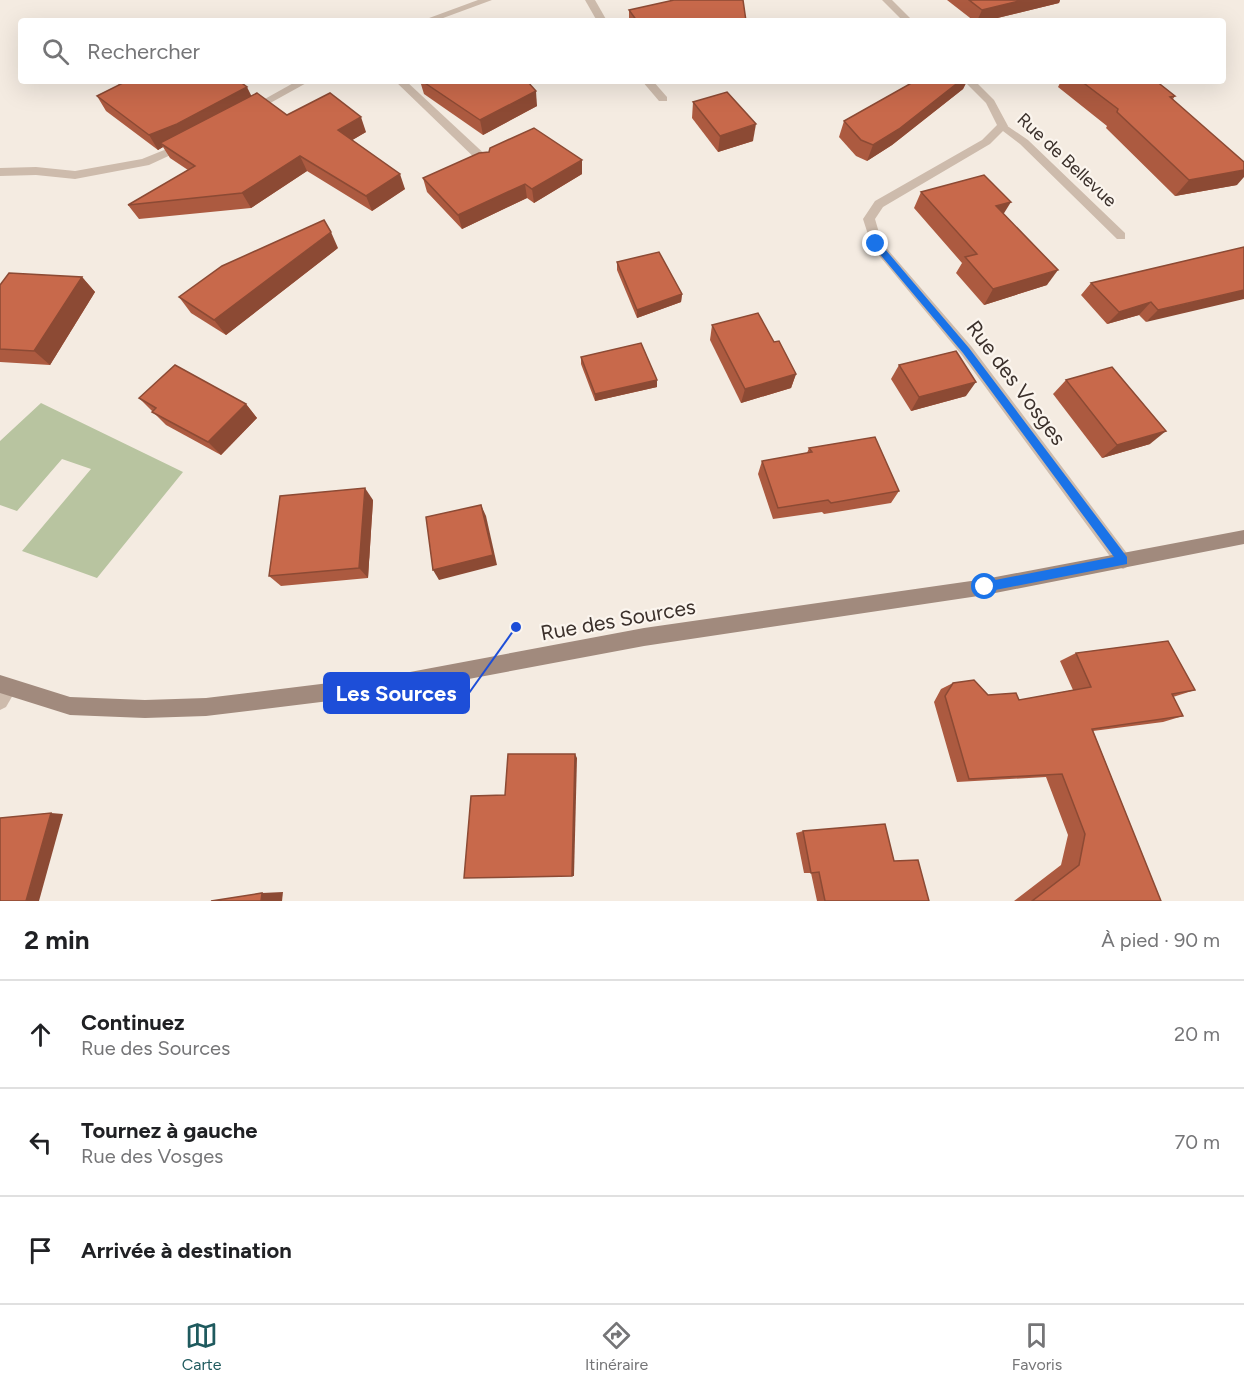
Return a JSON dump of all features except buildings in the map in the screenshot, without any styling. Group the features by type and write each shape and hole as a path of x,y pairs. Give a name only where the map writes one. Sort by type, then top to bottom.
{"street":[{"path":"435,18 487,0"},
{"path":"590,0 600,18"},
{"path":"887,0 905,18"},
{"path":"243,114 299,84"},
{"path":"403,84 486,162"},
{"path":"650,84 663,99"},
{"name":"Rue de Bellevue","path":"972,84 990,102 1003,126 1024,142 1121,236"},
{"name":"Rue des Vosges","path":"1003,126 986,142 879,204 869,219 871,227 876,244 966,350 1123,561"},
{"path":"0,172 36,171 75,175 115,169 145,162 191,142"},
{"name":"Rue des Sources","path":"2,691 70,706 145,709 206,707 394,684 645,637 985,587 1244,537"}],"green space":[{"path":"41,403 183,472 97,578 22,551 91,469 62,459 17,511 0,505 0,441"}],"place":[{"name":"Les Sources","path":"516,627"}],"route":[{"path":"876,244 966,350 1123,561 985,587"}]}
